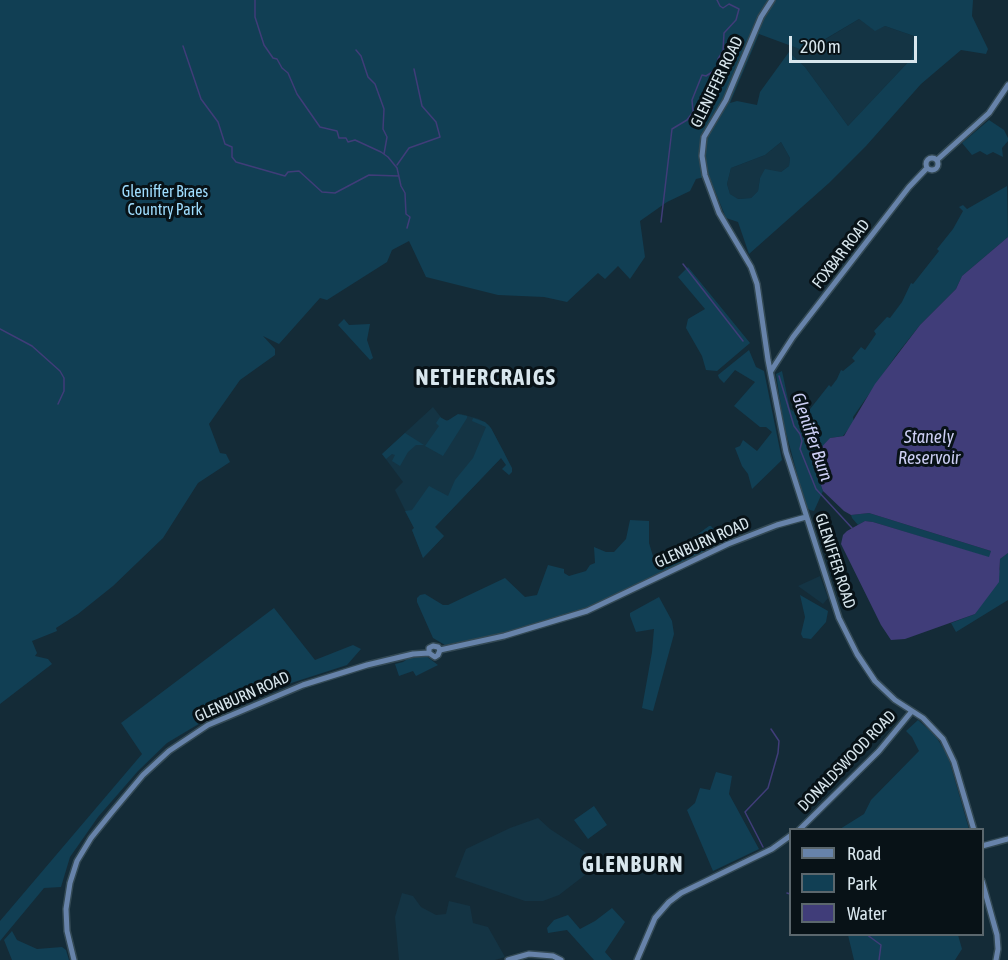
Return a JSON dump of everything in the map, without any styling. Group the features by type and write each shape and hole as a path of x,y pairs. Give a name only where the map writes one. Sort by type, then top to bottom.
{"street":[{"name":"GLENIFFER ROAD","path":"772,0 761,17 730,91 704,137 702,156 705,175 719,213 754,275 786,452 837,614 854,649 875,681 886,693 935,729 949,749 973,828"},
{"name":"FOXBAR ROAD","path":"771,370 909,187 927,168 937,169 939,163 937,160 989,113 1008,86"},
{"path":"766,351 779,358"},
{"name":"GLENBURN ROAD","path":"74,960 69,941 66,909 69,883 77,861 91,838 143,775 169,751 208,725 303,685 367,665 413,654 429,653 429,648 433,646 440,650 504,636 587,611 728,544 777,525 806,517"},
{"name":"DONALDSWOOD ROAD","path":"801,828 879,751 912,711"},
{"path":"637,960 655,918 669,902 681,893 772,849 789,837"},
{"path":"984,845 1008,839"},
{"path":"984,887 997,935 996,960"},
{"path":"508,960 529,954 545,954 561,960"}],"shaded area":[{"path":"859,19 875,30 885,26 914,36 912,58 848,126 805,67 789,52 792,46 806,51"},
{"path":"781,142 790,158 789,166 781,172 760,178 758,191 751,198 737,199 730,194 727,184 731,168 765,155"},
{"path":"433,407 443,420 450,420 461,414 479,419 489,425 505,454 435,527 444,536 423,558 412,530 414,528 395,490 403,482 382,454"},
{"path":"820,576 828,598 823,604 798,586"},
{"path":"538,818 550,829 585,852 598,865 559,895 543,901 525,901 455,877 466,849 510,828"},
{"path":"402,893 413,896 421,907 436,915 446,914 449,901 470,906 473,923 488,927 505,957 495,960 399,960 395,917"}],"green space":[{"name":"Gleniffer Braes Country Park","path":"0,0 973,0 972,16 988,49 986,54 961,50 921,84 866,146 829,183 749,254 738,222 726,218 709,176 696,179 690,191 667,202 640,221 645,257 630,279 618,266 605,279 598,273 567,302 544,297 498,295 426,277 409,241 392,250 387,262 327,300 320,298 279,344 263,336 275,349 275,355 240,380 209,424 220,453 226,454 230,462 198,483 163,538 113,586 56,628 57,631 32,641 37,653 35,656 48,659 52,664 0,704","holes":["859,19 875,31 885,26 914,36 912,58 848,126 805,67 789,52 760,92 757,105 737,101 730,103 759,34 805,51","781,142 790,158 789,166 781,172 765,169 760,178 758,191 751,198 738,199 730,194 727,184 731,168 765,155"]},
{"path":"989,120 1004,130 1008,138 1002,148 1003,157 993,152 987,155 980,151 972,155 962,143"},
{"path":"1007,186 1008,237 962,276 956,289 920,325 897,354 853,417 854,422 843,436 830,438 814,466 823,491 814,511 810,510 806,507 784,425 776,374 782,371 790,409 803,418 829,385 831,387 841,370 843,371 855,361 852,358 861,347 865,350 876,334 874,331 887,317 890,318 902,302 911,283 913,284 939,251 937,249 953,229 963,211 959,207 963,205 967,209"},
{"path":"688,267 750,343 717,371 706,370 702,356 686,328 688,319 705,309 678,277"},
{"path":"344,319 349,325 370,324 367,340 373,358 370,360 338,325"},
{"path":"749,350 756,367 764,371 782,460 752,489 748,474 735,448 740,446 743,440 757,451 772,432 766,427 760,427 734,406 755,382 735,370 724,383 718,375"},
{"path":"458,414 467,416 467,418 443,456 425,446 439,426 436,423 440,417 447,421"},
{"path":"473,418 485,422 491,428 512,472 509,475 502,469 506,465 501,458 435,527 444,536 423,558 412,530 414,528 405,511 412,510 429,486 448,496 455,480 473,458 486,427 472,421"},
{"path":"405,433 424,445 416,445 408,452 400,466 392,461 395,455 392,454 386,459 382,454"},
{"path":"869,513 991,551 990,558 873,522 865,521 858,525 851,515"},
{"path":"630,520 649,521 649,543 653,556 663,551 667,557 709,526 719,536 720,542 716,547 609,599 571,614 515,631 445,645 433,638 417,602 420,595 425,594 443,605 448,605 505,578 525,597 537,595 548,565 564,569 564,573 569,576 586,571 590,565 595,563 594,547 606,552 614,552 626,539"},
{"path":"1008,553 1008,600 956,632 951,623 975,614 1000,569 1000,559"},
{"path":"800,595 828,611 826,622 811,639 803,638 801,634 805,617"},
{"path":"659,597 672,621 674,634 653,711 642,708 654,629 636,632 630,613"},
{"path":"274,608 315,660 353,645 361,649 347,665 285,685 207,719 167,743 138,771 98,817 70,857 61,887 44,888 0,941 0,921 142,754 121,723"},
{"path":"419,655 426,656 438,665 416,676 413,671 399,676 395,664"},
{"path":"918,720 935,735 948,756 969,828 842,828 864,814 871,800 919,751 906,731"},
{"path":"716,772 732,776 729,794 759,849 713,871 687,810 695,803 700,788 710,790"},
{"path":"594,806 607,825 588,839 574,820"},
{"path":"612,908 625,922 605,952 612,960 594,960 567,930 548,933 547,928 554,920 568,915 580,929"},
{"path":"12,931 17,940 37,949 62,947 66,950 69,960 12,960 4,940"},
{"path":"848,936 958,936 962,949 955,960 854,960"}],"water":[{"name":"Stanely Reservoir","path":"1008,237 1008,553 1000,559 999,582 975,614 905,639 891,640 881,625 841,544 843,535 847,531 865,521 873,522 989,557 991,551 869,513 851,515 823,491 814,466 817,452 830,438 844,436 875,384 920,325 956,289 962,276"}],"waterway":[{"path":"255,0 255,17 264,45 288,73 297,94 320,127 337,131 339,138 346,138 348,142 355,140 381,152 397,168 405,193 406,214 410,217 407,228"},
{"name":"Gleniffer Burn","path":"661,222 672,129 687,120 693,112 692,100 702,75 706,76 717,69 718,59 723,51 724,33 736,20 739,9 729,4 723,8 717,0"},
{"path":"183,46 201,99 218,122 225,144 232,147 232,157 236,162 285,176 288,172 299,171 322,192 335,193 369,175 399,176"},
{"path":"356,50 361,56 368,77 375,84 384,109 383,129 387,137 384,154"},
{"path":"397,165 409,148 440,137 436,122 422,106 414,69"},
{"name":"Gleniffer Burn","path":"683,264 743,341"},
{"path":"0,329 32,346 60,371 64,378 64,391 58,404"},
{"name":"Gleniffer Burn","path":"779,376 794,426 800,434 802,441 800,449 816,489 852,528"},
{"path":"763,847 745,812 768,788 779,741 771,729"},
{"path":"869,936 881,945 879,960"}],"district":[{"name":"NETHERCRAIGS","path":"486,378"},
{"name":"GLENBURN","path":"633,865"}]}
